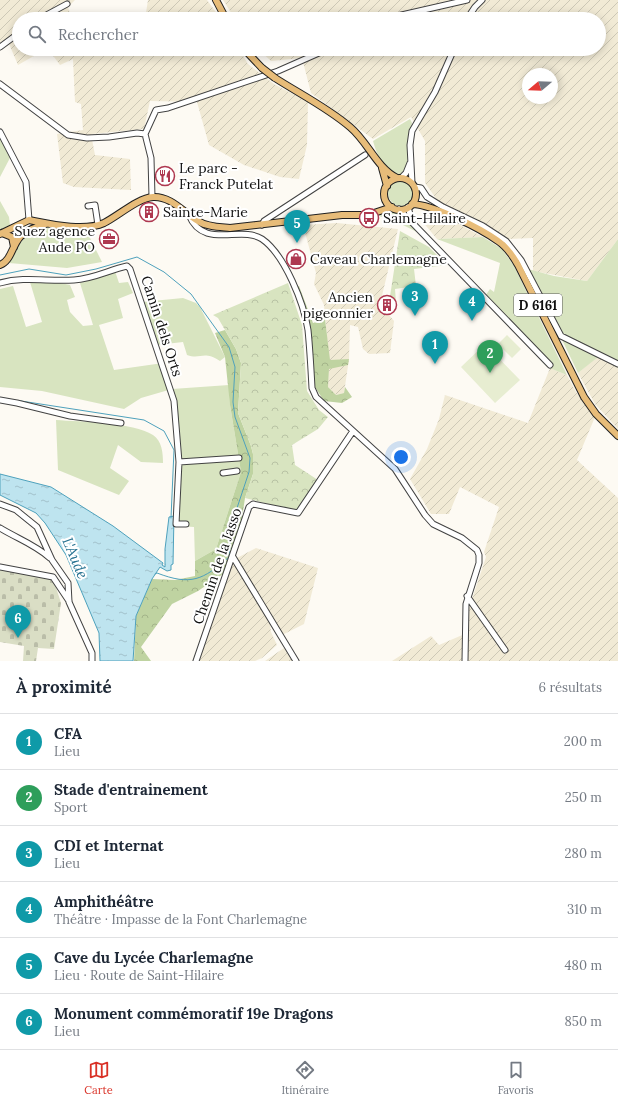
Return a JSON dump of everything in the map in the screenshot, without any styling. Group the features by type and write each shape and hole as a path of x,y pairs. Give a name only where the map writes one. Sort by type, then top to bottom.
{"main road":[{"path":"216,0 222,12"},
{"path":"251,56 262,68 275,78 351,127 369,147 380,164 390,174 399,178 413,185 416,194 410,206 399,209 392,207 386,199 385,192 391,181 399,178"},
{"path":"380,164 387,186"},
{"name":"D 6161","path":"416,194 428,206 485,233 504,246 518,265 584,397 596,414 618,436"},
{"path":"1,233 29,220 47,224 77,226 98,225 152,197 171,201 199,222 217,227 262,225 342,215 377,214 392,207"},
{"path":"377,214 386,199"},
{"name":"D 6161","path":"410,206 428,206"},
{"path":"29,220 33,224 40,226"},
{"path":"0,266 5,263 14,247 26,232 30,225 29,220"},
{"path":"26,232 47,224"},
{"path":"1,233 12,237 14,247"}],"street":[{"path":"415,12 467,0"},
{"path":"471,12 474,7 482,0"},
{"path":"52,12 67,4"},
{"path":"0,47 12,38"},
{"path":"152,197 151,158 145,134 156,110 168,108 278,71 312,56"},
{"path":"451,56 435,92 412,131 411,162 413,185 421,188 427,197 443,208 483,226 506,241 521,260 561,336 618,364"},
{"path":"0,84 68,136 87,138 137,133 145,134"},
{"path":"0,132 26,182 29,220"},
{"path":"262,225 264,221 365,155"},
{"path":"399,178 406,173 411,162"},
{"path":"88,206 95,205 98,225"},
{"path":"410,206 409,216 414,223"},
{"path":"399,209 550,365"},
{"path":"188,214 197,228 206,232 228,236 255,236 262,239 273,250 290,276 304,314 308,329 314,393 319,400 395,469 425,515 433,524 462,538 477,550 479,563 467,596 465,661"},
{"name":"Camin dels Orts","path":"0,283 28,279 73,280 93,278 127,266 130,269 174,401 179,462 176,524 186,524"},
{"path":"0,400 17,402 70,416 121,423"},
{"name":"Chemin de la Jasso","path":"196,661 249,507 253,504 298,513 353,431"},
{"path":"179,462 239,458"},
{"path":"223,473 237,471"},
{"path":"0,504 16,510 37,527 52,560"},
{"path":"0,528 18,539 37,547 52,560 62,572 68,583 69,602"},
{"path":"37,547 40,547 44,542"},
{"path":"233,557 296,661"},
{"path":"0,567 53,576 69,602 92,653 92,661"},
{"path":"467,596 505,650"}],"shaded area":[{"path":"0,0 75,0 68,7 70,12 12,12 12,51 7,39 0,42"},
{"path":"148,0 207,0 216,12 146,12"},
{"path":"223,0 618,0 618,239 587,281 533,271 533,238 508,239 440,204 425,183 425,141 411,117 373,139 311,93 302,58 271,61 266,56 606,56 606,12 231,12"},
{"path":"14,56 34,56 18,65"},
{"path":"53,56 243,56 248,64 274,84 308,102 307,145 299,179 280,177 244,165 209,145 197,102 150,101 144,129 91,134 95,155 130,159 131,190 74,187 63,183 57,134 83,130 81,104 75,102 73,59 60,65"},
{"path":"423,208 449,219 483,237 437,239 422,221"},
{"path":"337,223 398,229 380,304 394,321 390,353 369,354 363,349 358,327 350,325 349,359 344,393 336,395 328,387 329,360 324,305 314,284 316,273 303,225"},
{"path":"598,356 618,368 618,429 595,404 578,373"},
{"path":"550,368 567,375 576,392 595,417 577,460 618,498 618,661 392,661 431,636 439,645 467,633 469,608 486,557 484,552 499,507 460,487 449,514 431,514 410,479 427,449 439,419 445,395 528,423"},
{"path":"256,548 318,568 304,624 282,635 237,558"},
{"path":"232,561 270,623 271,632 277,645 262,658 255,661 197,661"},
{"path":"284,648 293,661 265,661"}],"green space":[{"path":"410,119 412,123 407,164 401,174 398,175 381,161 373,141"},
{"path":"0,137 11,156 0,177"},
{"path":"401,180 411,183 414,193 411,203 401,206 391,203 388,193 391,183"},
{"path":"0,201 9,217 10,226 0,231"},
{"path":"390,210 398,212 419,233 395,221 379,216"},
{"path":"46,227 86,230 102,262 67,268 9,263 15,250 23,239 33,231"},
{"path":"400,231 429,247 447,265 414,269 416,286 395,289 396,302 389,303"},
{"path":"483,237 502,249 514,266 567,375 547,367 483,299 490,289 494,292 500,263 437,239"},
{"path":"618,239 618,368 598,357 578,373 528,269 554,276 587,281"},
{"path":"115,271 119,283 128,282 133,293 118,299 123,318 99,325 114,370 163,363 172,389 141,398 124,409 42,391 0,387 0,289 13,286 26,327 42,322 30,282 51,281 70,285 75,297 67,300 70,312 83,326 93,325 80,283"},
{"path":"288,283 302,325 307,391 319,410 328,417 318,429 292,445 295,465 318,480 297,509 292,510 245,498 253,474 253,454 238,413 241,363 236,349 218,318 213,315"},
{"path":"299,286 313,323 325,319 330,360 349,359 348,365 329,369 328,387 336,395 344,393 345,387 352,397 342,403 324,401 315,387 307,329 294,288"},
{"path":"183,298 196,303 200,307 225,357 220,361 210,356 187,355 183,342 157,345 142,302"},
{"path":"225,330 236,349 241,363 238,413 253,454 253,474 245,498 239,538 232,561 223,574 198,591 172,604 141,647 151,661 134,661 136,616 152,579 175,580 195,576 195,561 216,549 241,472 230,405 225,357 215,333"},
{"path":"507,335 521,349 512,358 498,344"},
{"path":"485,344 520,380 495,403 461,367"},
{"path":"229,385 230,405 241,472 216,549 195,561 194,527 177,526 181,463 172,389"},
{"path":"56,420 106,423 133,427 144,431 153,435 158,440 162,451 163,463 141,462 118,445 110,468 129,481 119,495 58,470"},
{"path":"0,569 53,578 61,603 54,649 38,648 36,661 23,661 24,646 0,642"}],"water":[{"name":"L'Aude","path":"0,474 51,487 113,526 163,563 162,565 165,567 165,549 169,517 174,516 173,564 171,565 171,570 167,571 160,567 152,579 136,616 133,661 100,661 99,633 66,555 45,523 36,513 0,495"}],"waterway":[{"path":"0,275 29,269 66,275 96,269 137,257 164,272 191,294 229,347 235,367 233,402 235,417 250,458 249,472 237,508 231,534 229,557 204,576 188,580 169,577 157,573 155,574"},
{"path":"21,401 144,420 164,431 174,450 171,518"}],"place":[{"name":"Le parc - Franck Putelat","path":"165,176"},
{"name":"Sainte-Marie","path":"149,212"},
{"name":"Saint-Hilaire","path":"369,218"},
{"name":"Suez agence Aude PO","path":"109,239"},
{"name":"Cave du Lycée Charlemagne","path":"297,243"},
{"name":"Caveau Charlemagne","path":"296,259"},
{"name":"Ancien pigeonnier","path":"387,305"},
{"name":"CDI et Internat","path":"415,316"},
{"name":"Amphithéâtre","path":"472,321"},
{"name":"CFA","path":"435,364"},
{"name":"Stade d'entrainement","path":"490,373"},
{"name":"Monument commémoratif 19e Dragons","path":"18,638"}]}
